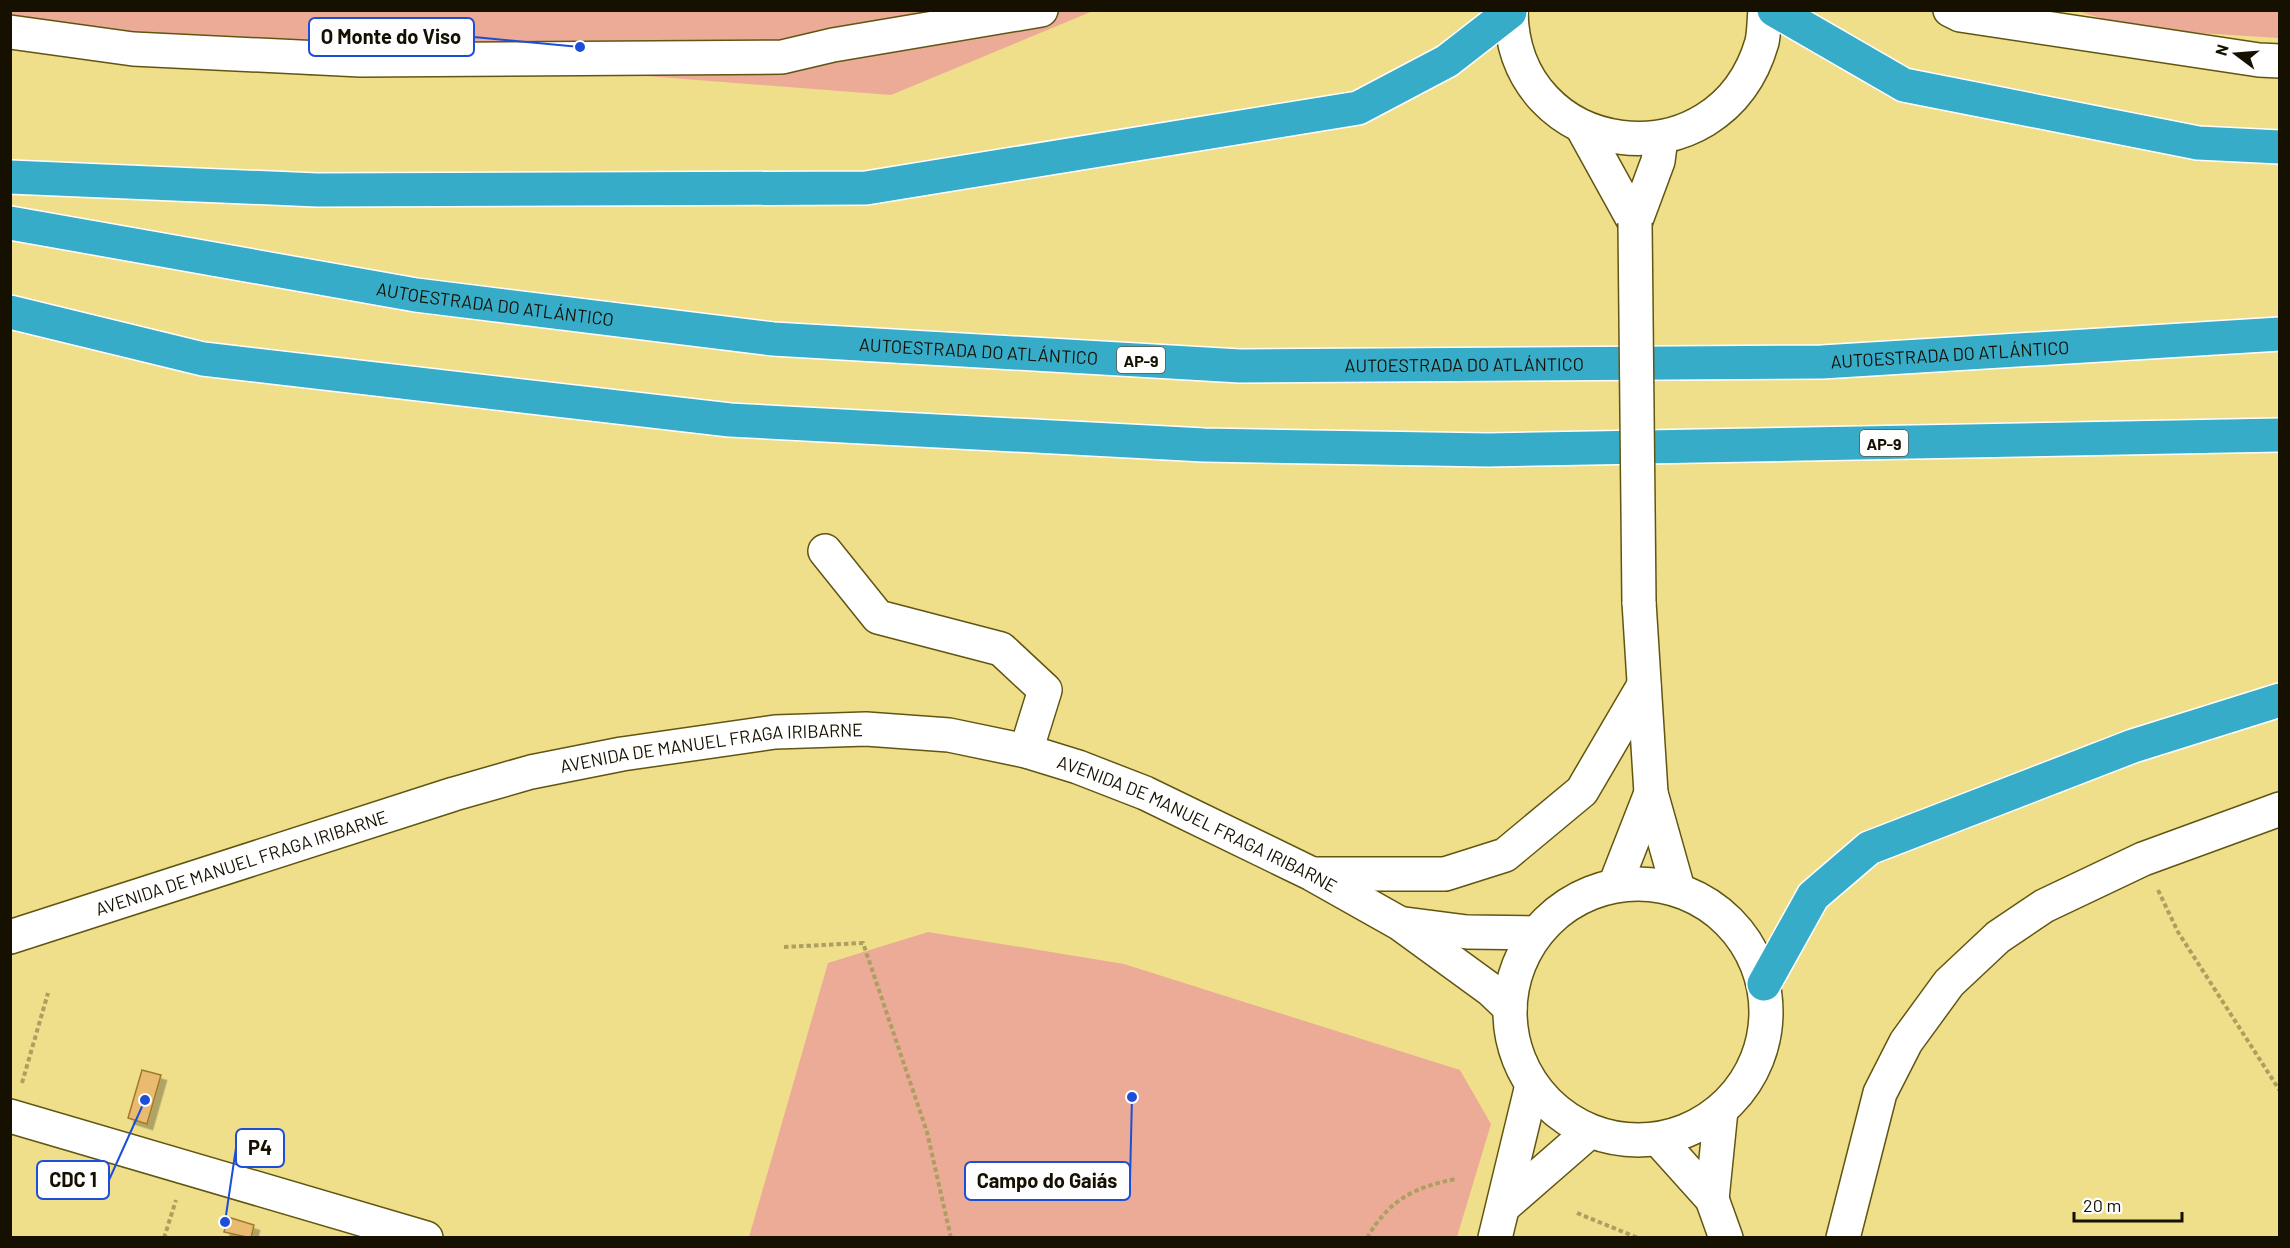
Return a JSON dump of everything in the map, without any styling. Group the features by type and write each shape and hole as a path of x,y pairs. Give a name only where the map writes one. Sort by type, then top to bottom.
{"highway":[{"path":"1774,10 1904,85 2198,143 2280,147"},
{"path":"10,177 317,190 866,188 1358,108 1448,61 1510,11"},
{"name":"AUTOESTRADA DO ATLÁNTICO","path":"10,223 416,296 761,338 1240,366 1822,362 2280,334"},
{"name":"AP-9","path":"10,312 203,359 730,420 1204,445 1488,450 2280,435"},
{"path":"1764,984 1813,896 1869,848 2133,746 2280,700"}],"street":[{"path":"10,32 133,49 361,60 782,57 833,45 1041,10"},
{"path":"1510,11 1515,48 1530,80 1553,108 1582,127 1621,139 1661,138 1696,126 1726,104 1749,75 1762,41 1765,10"},
{"path":"1950,10 1960,15 2259,60 2280,60"},
{"path":"1582,127 1635,223"},
{"path":"1661,138 1658,161 1635,223 1639,602 1650,793 1678,889"},
{"path":"825,551 878,617 1001,649 1045,690 1026,751"},
{"path":"1312,874 1445,873 1505,855 1582,791 1644,685"},
{"name":"AVENIDA DE MANUEL FRAGA IRIBARNE","path":"10,937 454,794 531,772 622,754 775,732 866,729 949,735 1026,751 1078,767 1145,793 1312,874 1399,923 1491,990 1510,1008"},
{"path":"1615,885 1650,793"},
{"path":"1843,1238 1880,1093 1906,1042 1949,983 1998,937 2044,906 2143,859 2280,809"},
{"path":"1647,884 1678,889 1717,910 1747,943 1764,984 1766,1027 1754,1070 1728,1105 1693,1129 1659,1140 1623,1141 1589,1132 1559,1114 1532,1085 1515,1048 1510,1008 1518,969 1537,933 1559,911 1586,894 1615,885 1647,884"},
{"name":"AVENIDA DE MANUEL FRAGA IRIBARNE","path":"1399,923 1467,932 1537,933"},
{"path":"1495,1238 1532,1085"},
{"path":"15,1102 426,1238"},
{"path":"1712,1199 1721,1110"},
{"path":"1504,1206 1589,1132"},
{"path":"1659,1140 1712,1199 1726,1238"}],"path":[{"path":"2143,859 2178,932 2280,1091"},
{"path":"784,947 863,943 927,1132 951,1238"},
{"path":"15,1102 48,993"},
{"path":"1367,1238 1376,1222 1389,1207 1405,1196 1423,1186 1456,1179"},
{"path":"1577,1213 1638,1238"}],"shaded area":[{"path":"10,11 1093,11 891,95 608,73 311,76 11,20"},
{"path":"2078,11 2279,11 2279,38 2135,29"},
{"path":"928,932 1124,964 1460,1070 1491,1124 1457,1237 749,1237 828,963"}],"building":[{"path":"142,1070 161,1075 147,1124 128,1118"},
{"path":"228,1217 254,1225 251,1238 224,1232"}],"place":[{"name":"O Monte do Viso","path":"580,47"},
{"name":"Campo do Gaiás","path":"1132,1097"},
{"name":"CDC 1","path":"145,1100"},
{"name":"P4","path":"225,1222"}]}
